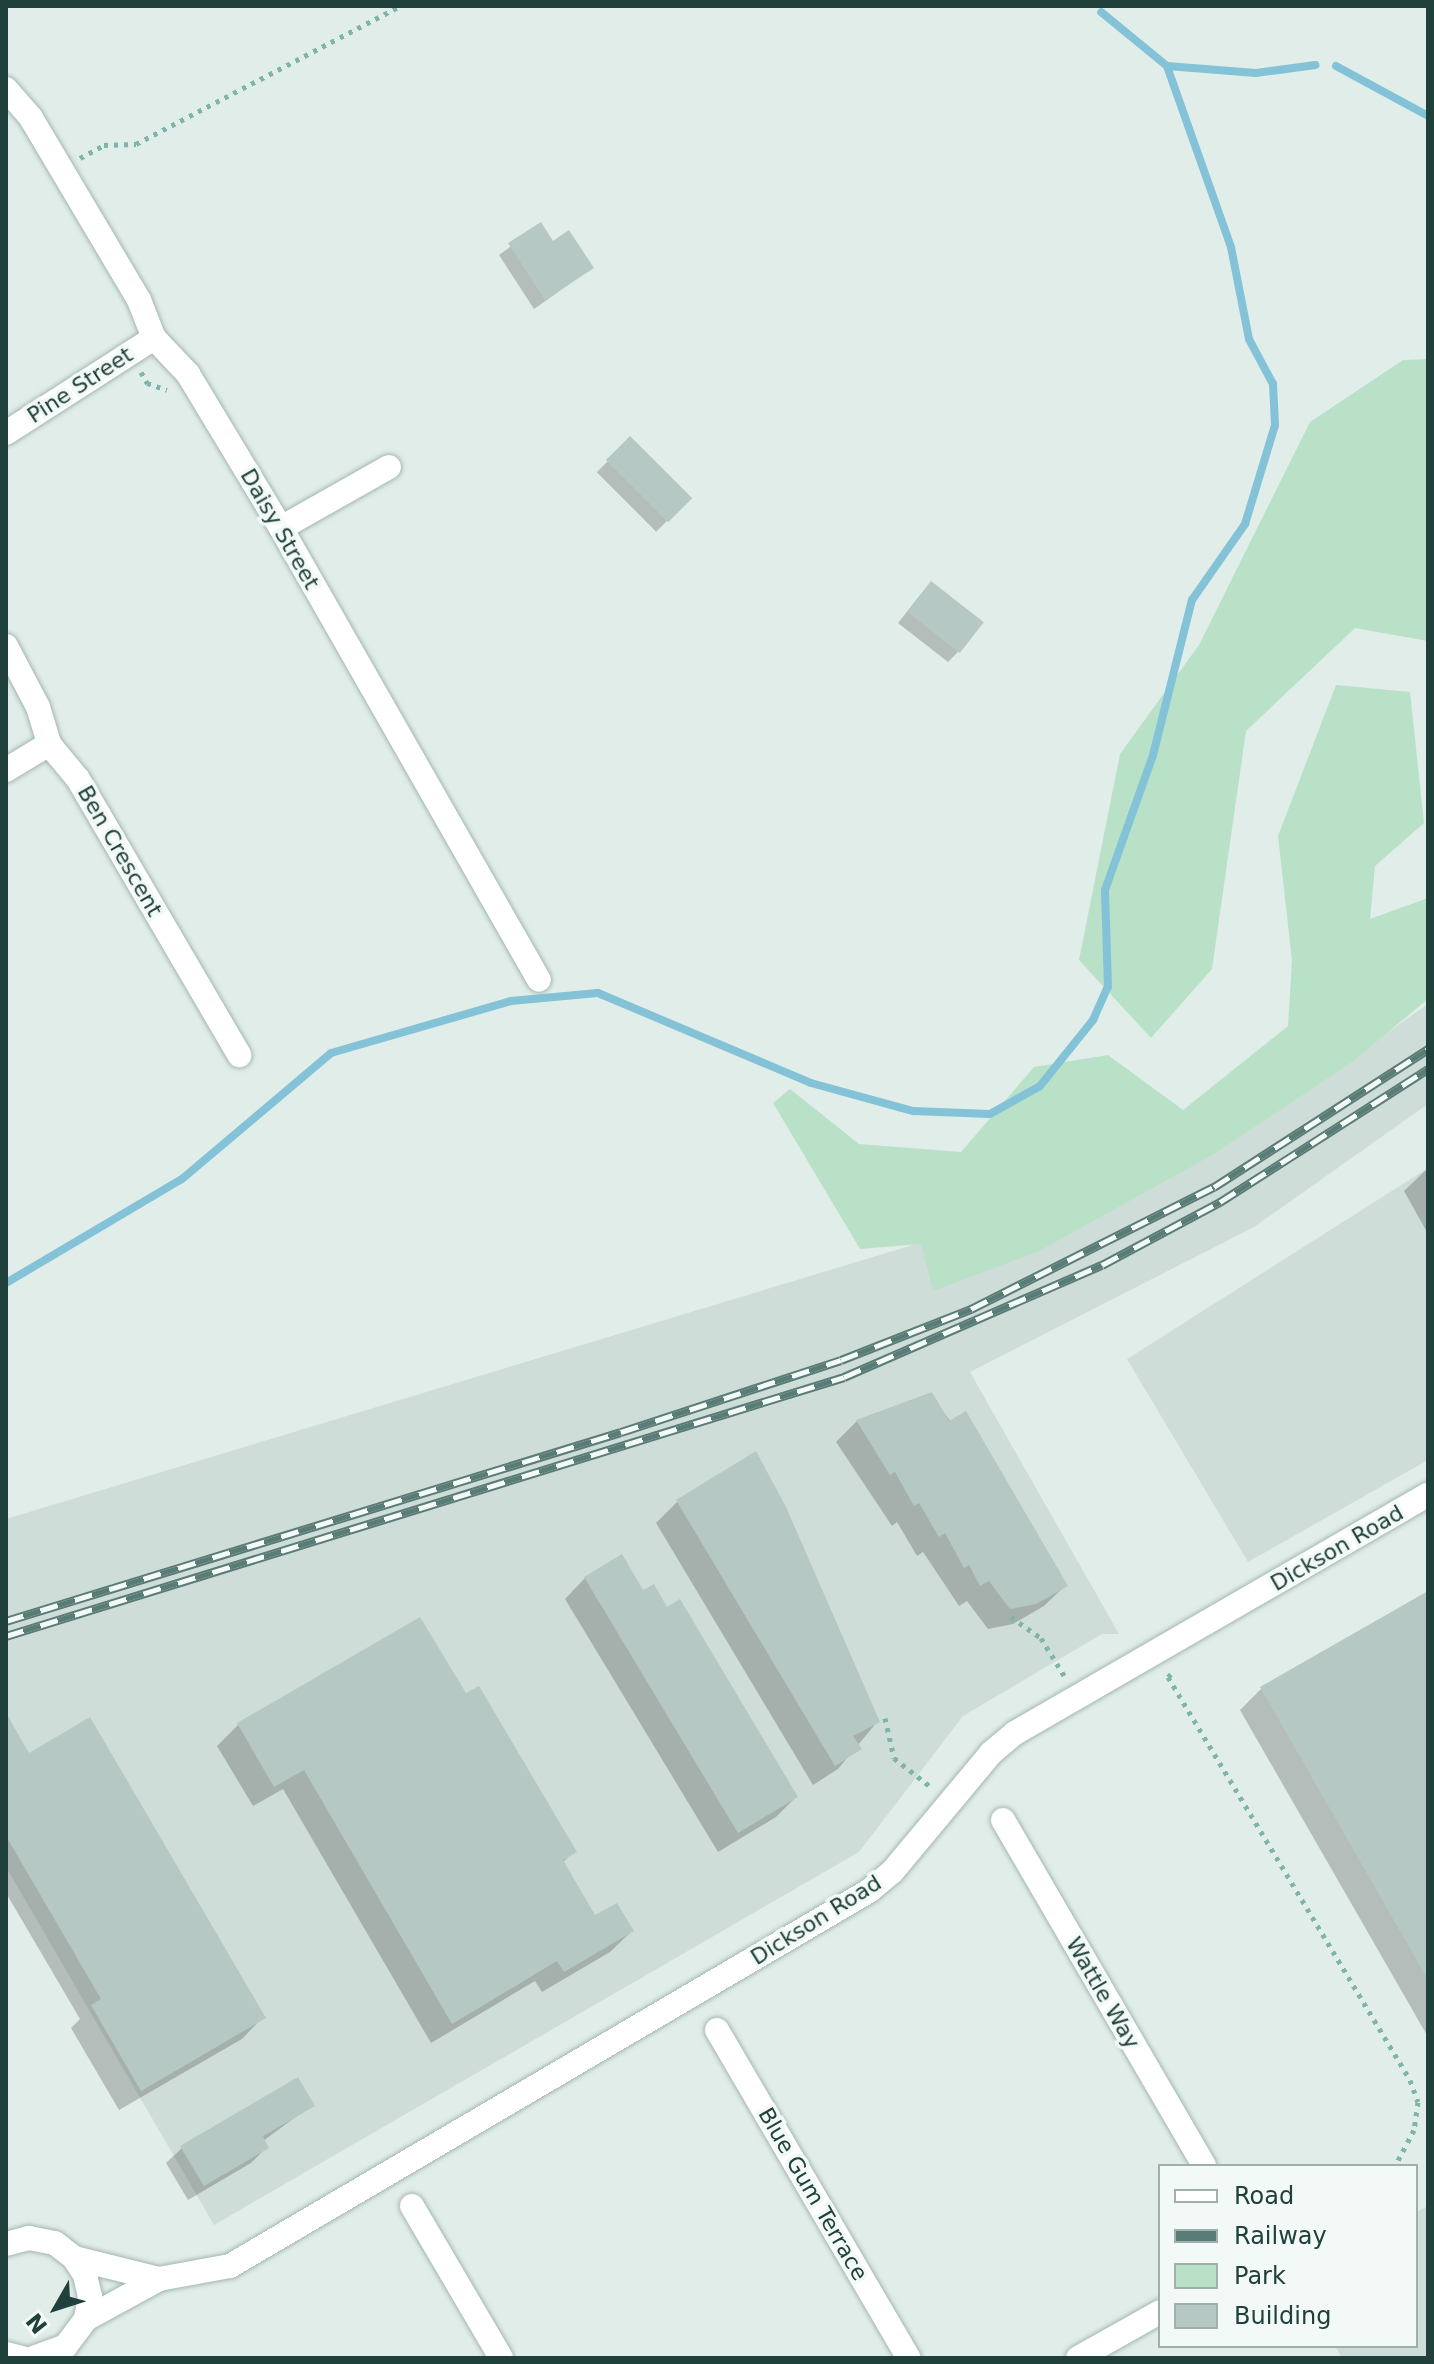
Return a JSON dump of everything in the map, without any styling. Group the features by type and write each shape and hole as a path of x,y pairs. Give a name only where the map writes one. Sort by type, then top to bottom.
{"street":[{"name":"Daisy Street","path":"6,89 31,118 61,168 139,300 154,338 188,374 281,528 539,980"},
{"name":"Pine Street","path":"6,433 154,338"},
{"path":"281,528 389,467"},
{"name":"Ben Crescent","path":"6,646 38,707 49,744 78,779 239,1055"},
{"path":"6,770 49,744"},
{"name":"Dickson Road","path":"86,2319 159,2279 230,2266 869,1891 892,1872 991,1753 1015,1733 1428,1495"},
{"name":"Wattle Way","path":"1003,1820 1203,2164"},
{"name":"Blue Gum Terrace","path":"717,2030 909,2358"},
{"path":"412,2206 501,2358"},
{"name":"Dickson Road","path":"6,2244 34,2238 55,2243 74,2258 159,2279"},
{"path":"16,2357 64,2352 86,2319 90,2296 74,2258"},
{"path":"1078,2358 1158,2313"}],"path":[{"path":"61,168 104,145 136,144 400,6"},
{"path":"130,353 147,383 170,391 177,400"},
{"path":"1011,1617 1041,1638 1066,1678"},
{"path":"1176,1668 1168,1677 1410,2080 1418,2102 1414,2130 1396,2164"},
{"path":"885,1718 894,1758 931,1787"}],"shaded area":[{"path":"1428,1004 1428,1104 1254,1227 970,1372 1119,1634 1102,1634 963,1716 859,1852 214,2225 6,1867 6,1519 1214,1154"},
{"path":"1428,1168 1428,1460 1248,1562 1127,1359"},
{"path":"1428,2206 1428,2358 1342,2358 1336,2348 1418,2348 1418,2211"}],"green space":[{"path":"1428,359 1428,641 1355,628 1246,731 1212,969 1151,1038 1079,960 1120,754 1199,645 1310,422 1403,360"},
{"path":"1336,685 1410,692 1424,823 1375,866 1370,919 1428,898 1428,999 1352,1062 1214,1154 1039,1251 933,1291 921,1244 860,1249 773,1103 790,1089 859,1144 961,1152 1034,1067 1108,1055 1183,1110 1288,1026 1292,960 1278,836"}],"building":[{"path":"541,222 553,241 569,230 594,268 545,300 508,243"},
{"path":"630,436 692,498 668,522 606,460"},
{"path":"931,581 984,622 960,653 907,612"},
{"path":"932,1392 949,1421 966,1411 1068,1586 1036,1604 1010,1609 989,1581 980,1586 969,1565 964,1568 945,1533 939,1537 919,1503 914,1506 895,1472 890,1475 856,1420"},
{"path":"756,1451 786,1507 880,1722 853,1736 862,1749 835,1766 676,1500"},
{"path":"622,1554 643,1590 654,1584 667,1607 680,1599 798,1797 738,1833 584,1577"},
{"path":"1428,1591 1428,1980 1260,1687"},
{"path":"420,1617 466,1693 479,1686 577,1852 563,1860 595,1915 617,1903 634,1931 564,1972 557,1961 452,2024 304,1770 274,1787 237,1723"},
{"path":"6,1713 29,1753 90,1717 266,2018 141,2091 91,2005 101,1999 6,1836"},
{"path":"298,2077 315,2106 263,2136 269,2148 204,2186 180,2146"}],"waterway":[{"path":"6,1283 182,1179 331,1053 511,1001 598,993 811,1083 913,1111 990,1114 1040,1086 1093,1020 1108,987 1105,890 1153,755 1192,600 1245,524 1275,425 1273,384 1249,339 1231,247 1167,66 1101,12"},
{"path":"1167,66 1256,73 1315,65"},
{"path":"1336,66 1428,116"}],"railway":[{"path":"6,1621 621,1432 841,1360 971,1309 1214,1187 1428,1049"},
{"path":"6,1636 844,1377 1102,1265 1220,1202 1428,1069"}]}
